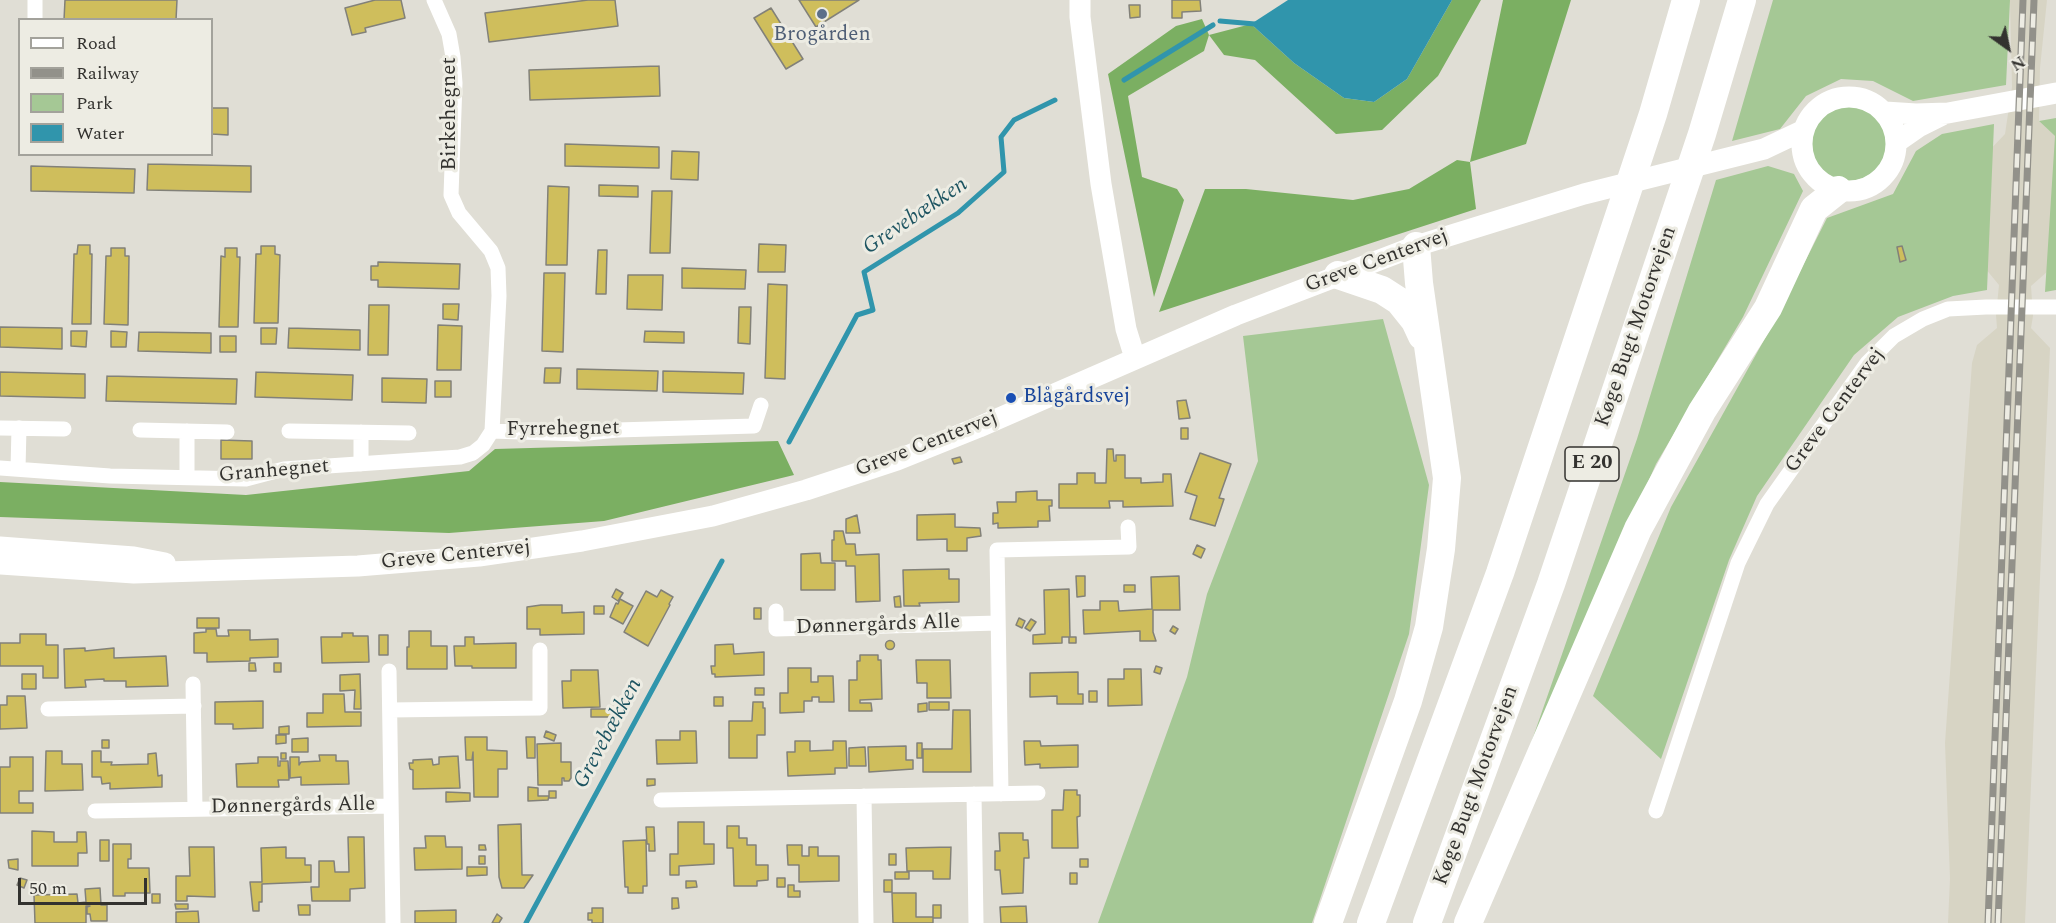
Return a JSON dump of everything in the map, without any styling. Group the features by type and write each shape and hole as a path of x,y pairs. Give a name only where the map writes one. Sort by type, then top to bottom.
{"highway":[{"name":"E 20","path":"1371,923 1500,573 1653,114 1686,0"},
{"name":"Køge Bugt Motorvejen","path":"1427,923 1551,584 1702,134 1742,0"},
{"path":"1468,923 1638,529 1702,411 1768,308 1814,209 1838,190"},
{"path":"1328,923 1408,702 1429,627 1441,549 1447,478 1419,284 1416,246"},
{"path":"1338,275 1382,290 1399,301 1415,321 1429,352"}],"street":[{"path":"35,0 35,18"},
{"name":"Birkehegnet","path":"434,0 449,34 453,57 455,83 451,195"},
{"path":"1080,0 1080,17 1101,184 1126,329 1135,358"},
{"path":"1885,112 1947,113 2053,94"},
{"path":"1846,96 1861,97 1874,102 1885,112 1894,126 1897,142 1896,156 1890,170 1867,188 1853,191 1838,190 1818,180 1805,161 1802,145 1804,130 1810,117 1820,106 1832,99 1846,96"},
{"path":"1897,142 1920,126 1947,113"},
{"name":"Greve Centervej","path":"5,566 134,573 358,566 479,556 582,542 713,516 806,490 897,460 979,428 1135,358 1338,275 1416,246 1584,194 1764,149 1804,130"},
{"name":"Greve Centervej","path":"1764,149 1805,161"},
{"name":"Fyrrehegnet","path":"451,195 459,213 491,251 498,267 499,296 492,431 579,434 617,430 754,426 761,405"},
{"name":"Greve Centervej","path":"1656,811 1738,563 1767,504 1867,363 1894,336 1923,319 1948,309 2050,308"},
{"path":"0,428 64,429"},
{"path":"18,469 19,428"},
{"name":"Granhegnet","path":"140,430 226,432"},
{"name":"Granhegnet","path":"187,431 187,477"},
{"name":"Granhegnet","path":"289,431 409,433"},
{"name":"Granhegnet","path":"0,468 110,476 246,479 284,469 460,458 483,446 492,431"},
{"path":"361,464 362,432"},
{"path":"1000,794 997,550 1129,547 1128,527"},
{"name":"Greve Centervej","path":"0,547 134,557 198,570"},
{"name":"Dønnergårds Alle","path":"776,611 776,628 998,622"},
{"path":"390,710 540,708 540,650"},
{"name":"Dønnergårds Alle","path":"389,671 393,923"},
{"name":"Dønnergårds Alle","path":"193,684 195,809"},
{"path":"48,709 194,706"},
{"path":"661,800 1038,793"},
{"path":"974,794 976,923"},
{"path":"864,796 867,923"},
{"name":"Dønnergårds Alle","path":"95,811 391,806"}],"shaded area":[{"path":"2010,0 2047,0 2040,68 2039,121 2055,136 2056,177 2056,264 2031,286 2033,316 2031,328 2050,348 2025,923 1948,923 1950,879 1945,743 1972,363 1977,345 1997,328 1999,285 1980,262 1984,156 2005,134 2012,87"}],"green space":[{"path":"1452,0 1481,0 1438,76 1382,130 1336,134 1255,60 1224,55 1209,35 1251,24 1294,63 1344,98 1374,102 1407,79"},
{"path":"1503,0 1571,0 1526,144 1470,162"},
{"path":"1773,0 2010,0 2006,85 1913,101 1873,81 1841,79 1806,96 1780,129 1732,141"},
{"path":"1202,19 1209,35 1204,51 1128,96 1142,177 1177,189 1184,200 1154,297 1108,74 1176,26"},
{"path":"1849,105 1863,108 1876,116 1884,129 1887,143 1884,157 1876,170 1863,178 1849,181 1835,178 1822,170 1814,157 1811,143 1814,129 1822,116 1835,108"},
{"path":"2056,118 2056,290 2045,292 2055,136 2039,121"},
{"path":"1994,124 1987,290 1953,296 1898,317 1854,355 1757,496 1729,560 1661,759 1593,696 1671,507 1778,315 1827,218 1893,194 1916,151 1942,134"},
{"path":"1457,160 1470,162 1476,209 1159,312 1205,189 1246,189 1353,200 1409,189"},
{"path":"1768,166 1794,174 1803,191 1743,317 1656,464 1523,766 1637,439 1716,180"},
{"path":"1383,319 1429,485 1409,634 1312,923 1098,923 1187,677 1207,594 1258,461 1243,336"},
{"path":"778,441 794,475 604,521 449,533 0,517 0,482 246,495 469,471 495,449"}],"water":[{"path":"1288,0 1452,0 1407,79 1374,102 1344,98 1294,63 1251,24"}],"building":[{"path":"65,0 177,0 176,18 64,18"},
{"path":"375,0 401,0 405,18 365,28 366,32 352,35 345,8"},
{"path":"588,0 615,0 618,26 489,42 485,13"},
{"name":"Brogården","path":"799,0 859,0 816,27"},
{"path":"1172,0 1200,0 1201,11 1182,12 1182,18 1172,18"},
{"path":"1129,5 1140,5 1140,17 1130,18"},
{"path":"771,8 803,59 786,69 754,18"},
{"path":"659,66 660,96 530,100 529,70"},
{"path":"213,108 228,108 228,135 213,134"},
{"path":"565,144 659,147 659,168 565,166"},
{"path":"672,151 699,152 698,180 671,179"},
{"path":"148,164 251,166 251,192 147,190"},
{"path":"31,166 135,169 134,193 31,191"},
{"path":"599,185 638,186 638,197 599,196"},
{"path":"548,186 569,187 567,265 546,265"},
{"path":"652,191 672,191 670,253 650,253"},
{"path":"759,244 786,245 785,272 758,272"},
{"path":"78,245 90,245 90,254 92,254 91,324 72,324 74,254 77,254"},
{"path":"261,246 275,246 275,254 280,255 278,323 254,323 256,254 261,254"},
{"path":"1902,246 1906,260 1900,262 1897,247"},
{"path":"111,248 125,248 125,256 129,256 128,325 104,324 106,256 111,256"},
{"path":"225,248 237,248 237,257 240,257 238,327 219,327 221,256 225,257"},
{"path":"598,250 607,250 606,294 596,294"},
{"path":"378,262 460,264 459,289 378,287 378,280 371,280 371,266 378,266"},
{"path":"682,268 746,270 745,289 682,288"},
{"path":"544,273 565,273 563,352 542,351"},
{"path":"628,275 663,275 662,310 627,309"},
{"path":"768,284 787,285 785,379 765,378"},
{"path":"443,304 459,304 458,320 443,319"},
{"path":"369,305 389,305 388,355 368,355"},
{"path":"739,307 751,307 750,344 738,343"},
{"path":"438,325 462,326 461,370 437,370"},
{"path":"0,327 62,328 62,349 0,347"},
{"path":"261,328 277,328 276,344 261,344"},
{"path":"289,328 360,330 360,350 288,348"},
{"path":"71,331 87,331 86,347 71,346"},
{"path":"111,331 127,332 126,347 111,347"},
{"path":"645,331 684,332 684,343 644,342"},
{"path":"139,332 211,333 211,353 138,351"},
{"path":"220,336 236,336 236,352 220,352"},
{"path":"545,368 561,368 560,383 544,383"},
{"path":"577,369 658,371 657,391 577,389"},
{"path":"663,371 744,373 743,394 663,392"},
{"path":"0,372 85,374 85,398 0,396"},
{"path":"256,372 353,375 352,400 255,397"},
{"path":"107,376 237,379 236,404 106,401"},
{"path":"382,378 427,379 426,403 382,402"},
{"path":"435,381 451,381 451,397 435,397"},
{"path":"1186,400 1190,418 1179,419 1177,401"},
{"path":"1181,428 1188,428 1188,439 1181,439"},
{"path":"221,440 252,441 252,459 221,459"},
{"path":"1107,449 1113,449 1114,461 1116,461 1116,455 1125,455 1125,478 1141,478 1141,483 1163,482 1163,474 1171,474 1173,506 1123,507 1123,501 1109,501 1110,508 1059,508 1059,484 1077,484 1077,473 1095,473 1095,483 1106,483"},
{"path":"1200,453 1231,464 1219,498 1224,499 1215,526 1190,519 1197,496 1185,492"},
{"path":"960,457 962,462 954,464 952,459"},
{"path":"1037,491 1037,500 1052,500 1052,506 1049,506 1050,521 1038,521 1038,527 998,528 998,523 993,524 993,513 998,513 997,502 1016,502 1016,492"},
{"path":"955,514 955,527 980,528 981,536 967,538 967,551 947,551 947,539 917,540 917,515"},
{"path":"857,515 860,533 846,533 846,519"},
{"path":"834,531 843,531 846,544 855,544 856,555 879,554 880,601 856,602 855,566 846,566 846,561 832,561"},
{"path":"1197,545 1205,549 1201,558 1193,554"},
{"path":"820,553 821,563 835,563 835,590 801,590 801,554"},
{"path":"949,569 949,579 959,579 959,602 919,603 920,606 904,606 903,570"},
{"path":"1076,576 1085,576 1085,596 1077,597"},
{"path":"1179,576 1180,610 1153,610 1153,632 1156,641 1140,641 1140,631 1084,634 1083,610 1100,610 1100,601 1118,601 1119,611 1152,609 1151,577"},
{"path":"1124,585 1135,585 1135,592 1124,592"},
{"path":"616,589 623,593 618,601 612,597"},
{"path":"1069,589 1070,637 1076,637 1076,643 1069,643 1069,637 1062,637 1062,643 1033,644 1033,635 1045,634 1044,590"},
{"path":"661,590 673,597 648,646 624,632 646,591 657,597"},
{"path":"900,596 901,607 895,607 894,597"},
{"path":"620,599 633,606 623,624 610,617"},
{"path":"562,605 562,613 584,612 584,634 540,635 540,629 527,629 527,607"},
{"path":"594,606 604,606 604,614 594,614"},
{"path":"754,608 761,608 761,619 754,619"},
{"path":"197,618 219,618 219,628 197,628"},
{"path":"1019,618 1025,621 1022,628 1016,625"},
{"path":"1031,619 1036,622 1030,631 1025,628"},
{"path":"1173,626 1178,629 1175,634 1170,631"},
{"path":"206,629 216,629 217,636 229,636 228,630 250,630 250,640 278,639 278,657 250,658 250,661 207,662 207,653 194,653 194,633 206,632"},
{"path":"409,631 431,631 431,646 447,646 447,669 407,669"},
{"path":"342,633 368,636 369,662 322,663 321,637 342,637"},
{"path":"20,634 46,634 46,645 58,645 58,678 43,678 43,666 0,666 0,643 20,643"},
{"path":"379,635 388,635 388,655 379,655"},
{"path":"465,637 474,637 474,644 516,643 516,668 455,666 454,646 465,646"},
{"path":"890,640 895,645 890,650 885,645"},
{"path":"733,644 734,654 764,652 764,675 715,677 715,674 712,674 711,666 715,666 715,645"},
{"path":"85,648 85,651 114,648 114,658 166,656 168,686 126,687 126,681 104,681 104,679 85,680 86,687 65,688 64,649"},
{"path":"860,655 878,655 878,660 881,660 882,699 860,700 860,703 871,703 872,711 849,711 849,680 857,680 857,661 860,661"},
{"path":"916,660 950,660 951,698 927,698 927,683 917,683"},
{"path":"249,663 255,663 256,671 249,671"},
{"path":"274,663 281,663 281,672 274,672"},
{"path":"1156,666 1162,668 1160,674 1154,672"},
{"path":"788,668 811,668 811,682 818,682 818,676 833,676 834,702 819,702 819,697 812,697 812,701 804,701 804,712 780,713 780,693 788,693"},
{"path":"1124,669 1141,669 1142,705 1108,706 1108,679 1124,679"},
{"path":"571,670 598,670 600,707 563,708 562,681 571,681"},
{"path":"1078,672 1078,694 1083,694 1083,704 1057,704 1057,696 1030,697 1030,673"},
{"path":"22,674 36,674 36,689 22,689"},
{"path":"360,674 361,709 354,709 355,690 340,691 340,675"},
{"path":"755,688 764,688 764,695 755,695"},
{"path":"1089,691 1097,691 1097,702 1089,702"},
{"path":"323,694 344,694 345,712 361,712 361,726 307,727 307,713 323,713"},
{"path":"7,696 25,696 27,728 0,729 0,705 7,705"},
{"path":"714,697 723,697 723,706 714,706"},
{"path":"263,701 263,728 233,729 233,724 215,724 215,702"},
{"path":"753,702 763,702 763,708 765,708 765,735 757,735 757,758 729,758 729,721 752,721"},
{"path":"929,702 949,702 949,710 929,710"},
{"path":"927,703 927,711 918,712 918,704"},
{"path":"591,709 610,709 611,717 591,717"},
{"path":"953,710 970,710 971,772 923,772 923,749 952,749"},
{"path":"289,726 289,734 279,734 279,727"},
{"path":"546,731 556,735 554,741 544,737"},
{"path":"680,731 696,731 697,763 657,764 656,740 680,740"},
{"path":"276,735 286,735 286,743 276,744"},
{"path":"465,737 487,737 487,750 507,751 507,769 498,769 498,797 474,797 473,752 472,760 466,760"},
{"path":"526,737 535,737 535,758 527,758"},
{"path":"308,738 308,752 292,752 292,739"},
{"path":"102,740 109,740 109,748 102,748"},
{"path":"795,741 810,741 810,751 833,750 833,741 846,741 847,768 835,768 835,774 788,776 787,752 795,752"},
{"path":"1024,741 1040,741 1041,746 1078,745 1078,767 1040,768 1040,764 1025,765"},
{"path":"561,743 561,762 571,762 571,778 569,781 564,781 562,778 562,785 538,785 537,744"},
{"path":"917,743 922,743 922,758 917,758"},
{"path":"906,746 906,760 913,760 913,769 869,772 868,747"},
{"path":"865,747 866,766 849,766 849,748"},
{"path":"46,751 62,751 62,764 82,764 83,790 45,791"},
{"path":"92,751 101,751 101,762 112,762 111,765 148,764 148,754 156,753 158,776 162,775 162,787 110,789 110,783 102,784 101,777 92,777"},
{"path":"281,753 286,753 286,759 281,759"},
{"path":"319,755 336,755 336,761 348,761 349,784 301,785 301,777 290,778 290,757 299,757 299,765 301,762 320,761"},
{"path":"458,756 460,788 413,789 413,770 410,769 409,763 413,763 413,760 432,759 433,765 439,764 439,757"},
{"path":"10,757 33,757 33,791 19,791 19,803 33,803 33,813 0,813 0,767 10,767"},
{"path":"258,757 278,757 278,766 280,766 280,761 288,761 289,780 278,780 279,787 237,787 236,764 258,763"},
{"path":"647,779 655,779 655,785 647,786"},
{"path":"528,787 538,788 538,796 549,796 548,800 528,801"},
{"path":"1064,790 1077,790 1077,795 1080,795 1080,816 1077,817 1078,848 1052,848 1052,810 1063,810"},
{"path":"549,791 556,791 556,798 549,798"},
{"path":"446,792 470,793 470,801 446,802"},
{"path":"678,822 704,822 704,844 714,844 714,864 679,866 679,875 670,875 670,854 678,854"},
{"path":"521,824 522,875 533,875 524,888 502,888 499,877 498,825"},
{"path":"727,826 739,826 739,838 747,838 747,845 756,845 756,865 768,865 768,880 757,881 757,886 734,886 733,848 727,848"},
{"path":"646,827 654,827 655,851 649,851"},
{"path":"32,831 54,832 54,842 77,842 77,832 86,832 87,853 78,853 78,866 32,866"},
{"path":"999,833 1023,833 1023,840 1028,840 1029,858 1024,858 1023,893 1002,894 1000,870 995,870 995,851 1000,851"},
{"path":"425,836 445,836 446,847 462,847 462,869 415,870 414,848 426,848"},
{"path":"348,837 364,837 365,888 350,889 350,901 312,901 311,887 319,887 319,861 334,861 335,872 349,872"},
{"path":"100,840 109,840 109,861 100,861"},
{"path":"646,840 647,886 643,886 643,893 628,893 628,887 625,887 623,841"},
{"path":"113,844 131,844 131,859 128,859 128,868 149,868 150,893 125,893 125,896 113,896"},
{"path":"479,845 485,845 486,850 479,850"},
{"path":"787,845 802,845 802,856 809,856 809,847 818,847 818,856 839,856 839,881 799,882 799,865 788,865"},
{"path":"189,847 214,847 215,897 187,896 187,901 176,901 176,876 190,876"},
{"path":"286,847 286,858 305,858 305,865 311,865 311,882 262,884 262,902 259,902 259,911 253,911 250,882 262,882 261,848"},
{"path":"951,847 950,879 933,879 933,871 907,871 906,848"},
{"path":"889,854 896,854 896,865 889,865"},
{"path":"479,856 485,856 485,864 479,864"},
{"path":"18,859 18,870 9,868 8,860"},
{"path":"1080,859 1088,859 1088,867 1080,867"},
{"path":"467,867 487,867 487,875 467,876"},
{"path":"895,872 909,872 909,879 895,879"},
{"path":"1070,873 1077,873 1077,884 1070,884"},
{"path":"20,878 27,880 24,888 17,885"},
{"path":"777,878 785,878 785,887 777,887"},
{"path":"884,880 892,880 892,892 884,892"},
{"path":"686,881 696,881 697,887 686,888"},
{"path":"788,885 794,885 794,891 800,891 800,897 788,897"},
{"path":"100,888 101,905 107,905 107,921 91,921 90,914 87,914 87,907 90,906 86,906 86,923 35,923 34,895 77,894 78,903 86,902 85,889"},
{"path":"892,893 916,893 916,917 933,917 933,923 893,923"},
{"path":"152,894 160,894 160,903 152,903"},
{"path":"672,898 678,898 679,908 672,909"},
{"path":"175,904 188,904 188,909 176,909"},
{"path":"298,905 310,905 310,915 299,915"},
{"path":"933,905 941,905 941,918 933,918"},
{"path":"1026,906 1027,923 1001,923 1000,907"},
{"path":"592,908 603,908 603,923 592,923 592,920 588,920 588,913 592,913"},
{"path":"456,910 456,923 415,923 415,911"},
{"path":"198,911 199,923 176,923 176,912"},
{"path":"497,914 502,918 499,923 492,923"}],"waterway":[{"name":"Grevebækken","path":"1220,21 1255,24"},
{"name":"Grevebækken","path":"1124,80 1213,25"},
{"name":"Grevebækken","path":"789,442 857,315 873,310 864,272 958,213 1004,172 1001,137 1014,120 1055,100"},
{"name":"Grevebækken","path":"526,923 722,561"}],"railway":[{"path":"1988,923 2023,0"},
{"path":"1998,923 2034,0"}],"place":[{"name":"Brogården","path":"822,14"},
{"name":"Blågårdsvej","path":"1011,398"}]}
